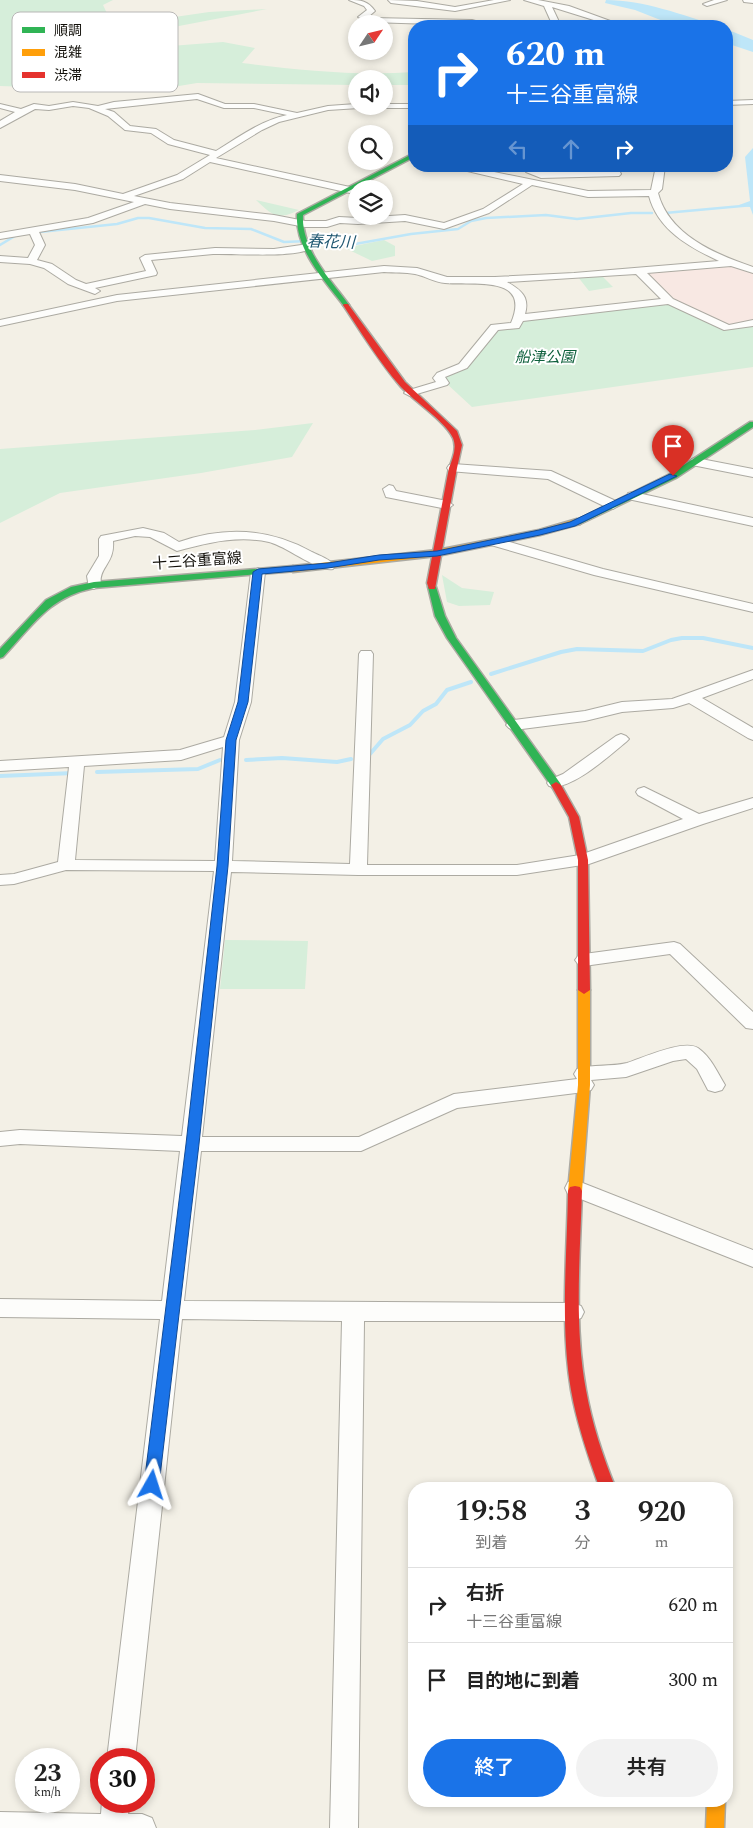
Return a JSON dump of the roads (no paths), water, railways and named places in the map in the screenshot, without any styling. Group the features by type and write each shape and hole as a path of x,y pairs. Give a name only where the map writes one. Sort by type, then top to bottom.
{"street":[{"path":"353,0 367,5 371,11 362,15 362,17 370,20 408,21"},
{"path":"391,1 417,2 455,9 506,0"},
{"path":"528,0 592,15 605,20"},
{"path":"707,4 723,0"},
{"path":"747,0 753,1"},
{"path":"547,4 554,20"},
{"path":"98,108 114,104 198,96 224,106 254,106 298,115"},
{"path":"733,103 753,102"},
{"path":"0,125 34,106 49,108 73,104 98,108 111,114 128,128 152,131 171,142 217,154"},
{"path":"0,106 16,109 21,112"},
{"path":"393,106 408,106"},
{"path":"124,196 180,177 265,125 328,108 348,107"},
{"path":"393,112 408,115"},
{"path":"207,159 348,190"},
{"path":"369,180 408,159"},
{"path":"478,172 588,194 653,193 657,189 659,172"},
{"path":"492,175 497,172"},
{"path":"515,180 528,172"},
{"path":"537,172 541,175 616,174 615,172"},
{"path":"0,178 75,187 144,201 298,222 320,224 339,220 358,221 405,218 448,226 486,211 530,183"},
{"path":"348,191 300,214 298,222 306,243 324,275 410,394 451,430 458,442 458,456 452,468 432,583 440,616 452,638 555,783 574,817 583,860 584,1079 575,1188 573,1312 576,1375 587,1432 605,1482"},
{"path":"653,193 654,202 668,222 678,232 706,252 753,270"},
{"path":"0,236 83,225 144,201"},
{"path":"31,261 40,245 32,231"},
{"path":"85,287 152,273 145,258 215,251 274,252 306,243"},
{"path":"0,258 31,261 48,266 72,282 117,298"},
{"path":"0,323 117,298 384,269 417,271 447,280 495,280 731,263"},
{"path":"638,270 669,300 728,328 753,324"},
{"path":"410,394 443,383 439,378 441,375 463,366 495,328 515,326 523,309 520,298 495,280"},
{"path":"519,318 669,300"},
{"name":"十三谷重富線","path":"0,655 49,602 74,589 94,585 328,566 379,558 437,553 496,542 572,524 673,476 752,426"},
{"path":"696,462 753,473"},
{"path":"452,468 551,476 613,505"},
{"path":"389,489 390,494 447,505"},
{"path":"633,496 753,522"},
{"path":"94,585 93,581 96,571 106,555 106,539 130,533 151,532 160,535 177,547 192,541 231,536 272,539 290,546 328,566"},
{"path":"496,542 599,572 753,608"},
{"path":"121,1748 223,866 231,740 243,702 258,572"},
{"path":"358,870 366,654"},
{"path":"514,725 585,716 622,707 674,703 753,674"},
{"path":"691,698 753,735"},
{"path":"555,783 569,776 621,739"},
{"path":"0,766 181,755 231,740"},
{"path":"66,865 77,761"},
{"path":"644,792 697,820"},
{"path":"0,880 14,879 66,865 223,866 358,870 517,870 583,860 753,802"},
{"path":"584,960 674,948 753,1024"},
{"path":"0,1140 20,1137 192,1144 361,1144 454,1101 584,1079 626,1070 671,1055 690,1052 704,1065 715,1085"},
{"path":"575,1188 753,1259"},
{"path":"0,1308 353,1312 573,1312"},
{"path":"344,1828 353,1312"},
{"path":"113,1828 115,1813"},
{"path":"0,1826 142,1828"}],"water":[{"path":"606,0 649,5 699,20 660,20 635,10 605,3"},
{"path":"733,32 753,40 753,52 733,45"},
{"path":"753,148 753,215 750,207 739,205 750,201 745,157"}],"waterway":[{"name":"春花川","path":"665,213 753,205"},
{"name":"春花川","path":"40,232 117,224 138,218 149,218 205,228 251,229 284,242 332,240 355,244 411,234 458,229 471,221 486,218 546,215 577,219 631,213 652,213"},
{"name":"春花川","path":"0,245 15,236"},
{"path":"491,674 561,652 577,649 643,651 671,640 682,638 703,638 753,648"},
{"path":"370,754 383,739 410,725 423,711 436,704 447,690 471,682"},
{"path":"246,760 282,758 337,762 351,759"},
{"path":"97,772 198,769 220,760"},
{"path":"0,776 74,773"}],"park label":[{"name":"船津公園","path":"545,357"}]}
